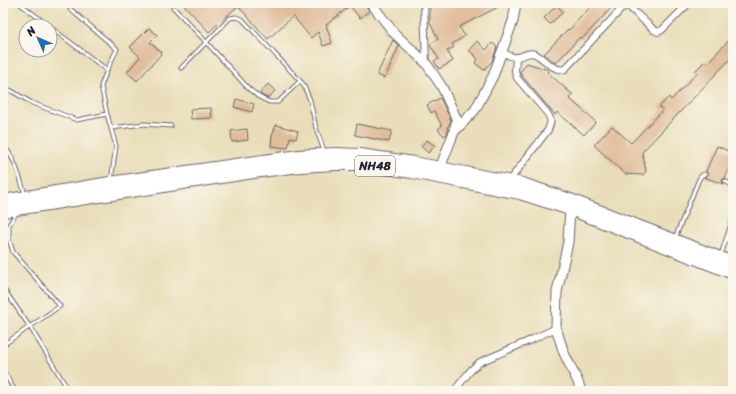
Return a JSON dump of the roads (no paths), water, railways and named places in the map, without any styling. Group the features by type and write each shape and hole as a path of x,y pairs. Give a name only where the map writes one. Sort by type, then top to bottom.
{"highway":[{"name":"NH48","path":"3,201 110,183 299,156 360,155 414,162 440,172 481,181 520,193 572,205 674,240 718,262 733,273"},
{"name":"NH48","path":"3,211 300,166 359,164 412,172 440,172"},
{"name":"NH48","path":"481,181 509,181 545,191 572,205 718,262 733,263"}],"street":[{"path":"371,3 394,33 426,63 442,87 458,120 440,172"},
{"path":"424,3 426,63"},
{"path":"454,132 474,110 493,76 513,21 516,3"},
{"path":"502,52 516,57 528,53 534,54 556,69 561,70 564,69 626,4 658,32 662,30 690,3"},
{"path":"509,181 548,130 551,122 547,113 517,78 515,71 516,57"},
{"path":"572,205 568,242 557,292 556,328 564,353 581,391"},
{"path":"454,391 471,370 480,362 556,328"}],"lane":[{"path":"19,3 39,18"},
{"path":"173,7 249,89 259,97 268,102 278,102 300,81"},
{"path":"70,9 117,49 101,86 116,146 110,183"},
{"path":"181,68 230,18 236,16 242,20 303,84 310,100 316,128 326,155"},
{"path":"58,33 107,70"},
{"path":"3,86 32,103 77,120 107,114"},
{"path":"111,128 144,124 171,126"},
{"path":"3,145 14,164 26,198"},
{"path":"674,240 697,183 702,175 705,174"},
{"path":"725,181 733,186"},
{"path":"3,345 60,306 13,252 9,239 9,225 19,208"},
{"path":"718,262 733,218"},
{"path":"3,288 30,327 70,391"},
{"path":"3,370 15,391"}]}
